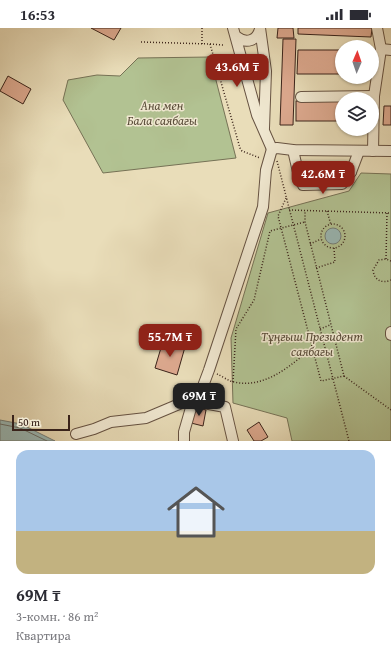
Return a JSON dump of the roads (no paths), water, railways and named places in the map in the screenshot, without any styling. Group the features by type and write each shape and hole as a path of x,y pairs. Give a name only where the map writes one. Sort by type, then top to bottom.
{"street":[{"path":"375,92 386,49 377,28"},
{"path":"234,31 249,41 257,37 260,29"},
{"path":"260,29 266,71 264,129"},
{"path":"184,441 184,432 193,401 203,386 209,370 263,207 266,170 272,149 257,115 234,31"},
{"path":"301,97 335,97"},
{"path":"373,136 373,151"},
{"path":"272,149 391,151"},
{"path":"293,150 298,172 351,172 359,151"},
{"path":"76,434 111,422 146,418 174,405 193,401 225,407 233,441"}],"water":[{"path":"330,228 336,228 341,233 339,242 336,244 330,244 325,239 325,233"},
{"path":"0,420 21,424 55,441 0,441"}],"park label":[{"name":"Ана мен Бала саябағы","path":"162,112"},
{"name":"Тұңғыш Президент саябағы","path":"312,344"}]}
